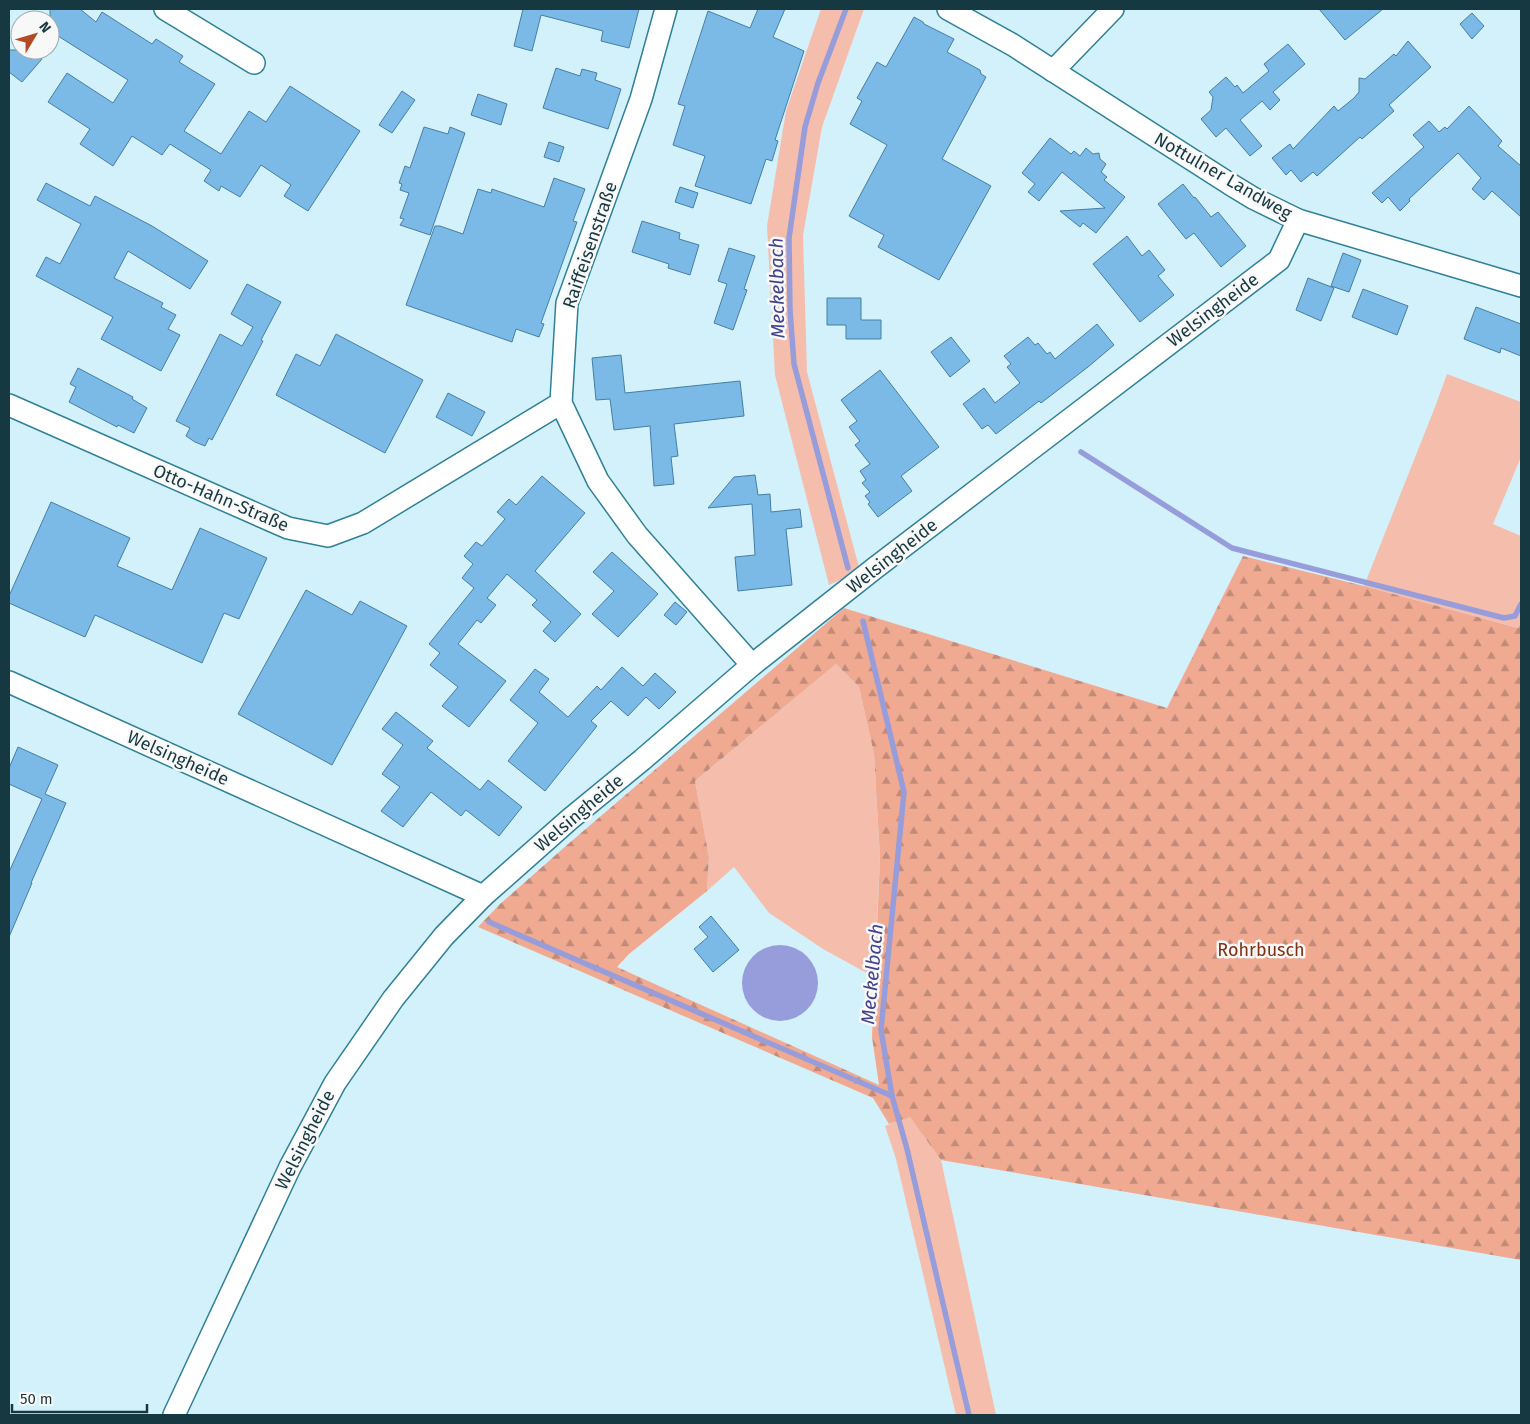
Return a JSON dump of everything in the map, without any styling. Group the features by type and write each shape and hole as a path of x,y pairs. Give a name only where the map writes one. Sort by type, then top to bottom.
{"street":[{"path":"165,9 254,63"},
{"name":"Raiffeisenstraße","path":"666,9 641,99 567,303 561,404 598,481 637,535 752,665"},
{"name":"Nottulner Landweg","path":"948,9 1013,45 1253,198 1298,220 1521,286"},
{"path":"1053,71 1113,9"},
{"name":"Welsingheide","path":"174,1415 290,1167 335,1082 408,979 444,936 483,896 570,819 752,665 875,568 1279,260 1298,220"},
{"name":"Otto-Hahn-Straße","path":"9,405 288,528 328,536 363,523 561,404"},
{"name":"Welsingheide","path":"9,682 483,896"}],"shaded area":[{"path":"821,9 864,9 822,127 803,235 807,372 860,571 829,585 775,375 767,226 786,111"},
{"path":"1447,374 1521,402 1521,457 1493,524 1521,536 1521,622 1518,628 1364,586"},
{"path":"836,664 859,687 874,754 880,858 874,977 823,949 769,913 734,867 707,891 709,857 695,781"},
{"path":"910,1116 941,1160 996,1415 956,1415 896,1159 885,1126"}],"green space":[{"name":"Rohrbusch","path":"1243,556 1364,586 1518,628 1521,622 1521,1260 941,1160 910,1117 889,1124 873,1098 478,927 500,904 567,845 844,608 1167,708","holes":["836,664 859,687 874,754 880,858 872,1037 879,1085 617,967 629,954 707,891 709,857 695,781"]}],"water":[{"path":"773,945 787,945 801,951 812,962 818,976 815,998 807,1010 787,1021 773,1021 759,1015 748,1004 742,990 742,976 748,962 759,951"}],"building":[{"path":"80,9 96,22 102,12 152,44 156,39 183,56 179,62 215,84 184,131 221,154 249,111 266,122 290,86 360,131 308,211 284,196 291,185 261,165 240,197 221,186 219,191 204,181 211,170 170,144 162,155 132,136 113,166 80,144 90,129 48,102 67,73 113,103 128,80 60,37 60,10 50,10"},
{"path":"523,9 639,9 629,48 601,41 603,31 541,15 532,51 514,46"},
{"path":"758,9 785,9 773,37 804,51 775,140 778,141 772,161 766,159 751,204 695,186 705,156 673,145 685,106 678,104 708,11 750,28"},
{"path":"1319,9 1383,9 1345,40"},
{"path":"1472,13 1484,26 1472,39 1460,24"},
{"path":"914,17 954,39 947,52 980,70 981,74 986,77 942,159 991,186 939,280 878,247 884,235 849,216 887,145 850,124 862,101 857,98 877,62 886,67"},
{"path":"1408,41 1431,67 1389,105 1394,111 1362,139 1360,137 1317,176 1313,172 1301,182 1291,170 1286,175 1272,158 1290,144 1293,149 1334,106 1338,111 1354,98 1359,92 1359,78 1365,79 1394,54 1396,56"},
{"path":"1288,44 1305,64 1273,92 1280,100 1270,110 1262,101 1240,120 1262,146 1250,156 1226,128 1216,137 1201,119 1211,110 1213,97 1209,92 1226,77 1235,87 1237,85 1243,93 1269,71 1264,64"},
{"path":"9,50 10,60 41,60 22,82 9,72"},
{"path":"556,68 580,76 582,69 597,73 595,80 621,89 608,129 543,108"},
{"path":"402,91 415,100 392,133 379,125"},
{"path":"478,94 507,104 501,125 471,115"},
{"path":"1469,106 1502,141 1498,146 1521,166 1521,217 1492,191 1484,200 1472,189 1481,178 1458,153 1409,199 1410,201 1400,211 1388,197 1382,203 1372,193 1424,147 1413,135 1429,121 1439,132 1445,127 1447,129"},
{"path":"424,127 448,134 450,127 465,133 430,235 400,225 404,219 400,218 409,193 400,190 402,184 399,183 405,166 410,168"},
{"path":"1050,138 1071,154 1074,151 1080,156 1086,148 1093,154 1099,153 1100,159 1106,164 1101,172 1107,177 1104,180 1125,197 1096,233 1083,223 1080,227 1060,211 1105,208 1062,172 1039,201 1028,192 1035,184 1022,173"},
{"path":"549,142 564,147 559,162 544,157"},
{"path":"554,178 585,189 573,221 577,222 541,323 544,324 539,337 516,329 512,342 406,305 435,226 463,234 478,189 491,193 492,189 544,207"},
{"path":"46,183 90,206 95,196 152,226 208,261 190,289 128,251 114,278 163,303 161,307 176,315 168,329 180,335 161,371 101,339 113,317 36,276 46,257 60,264 81,224 37,200"},
{"path":"1183,184 1211,217 1218,212 1246,246 1221,267 1194,233 1186,239 1158,204"},
{"path":"680,187 698,193 693,208 675,202"},
{"path":"642,221 680,233 679,239 699,245 690,275 668,268 669,264 632,252"},
{"path":"1127,236 1142,256 1149,250 1165,270 1158,276 1174,295 1140,322 1093,264"},
{"path":"729,248 755,256 744,289 747,290 733,330 714,323 727,284 718,281"},
{"path":"1343,253 1361,260 1349,292 1331,286"},
{"path":"1308,278 1334,288 1321,321 1296,310"},
{"path":"247,284 281,302 212,440 209,438 205,446 186,436 190,428 176,421 220,334 242,346 253,327 231,314"},
{"path":"1363,289 1408,306 1397,335 1352,317"},
{"path":"827,298 861,298 861,320 881,320 881,339 846,339 846,325 827,325"},
{"path":"1476,307 1521,324 1521,356 1501,348 1500,353 1464,339"},
{"path":"1097,324 1114,345 1041,403 1039,401 996,434 988,425 982,429 963,404 984,388 995,403 1020,383 1007,367 1011,364 1004,356 1028,337 1035,345 1038,343 1047,354 1050,352 1055,359"},
{"path":"336,334 423,380 385,453 276,395 296,354 320,366"},
{"path":"951,337 970,361 950,377 931,352"},
{"path":"621,355 625,393 740,381 744,416 674,424 678,456 671,457 674,484 654,486 650,426 614,430 610,399 596,400 592,358"},
{"path":"78,368 133,397 132,399 147,408 134,433 118,425 117,427 69,402 76,387 70,384"},
{"path":"880,370 939,447 901,476 912,491 878,517 868,504 870,502 865,496 870,492 862,483 866,480 860,471 870,464 855,445 860,441 849,427 857,421 841,400"},
{"path":"448,393 485,412 472,436 436,417"},
{"path":"755,475 758,495 770,494 771,512 800,509 802,527 786,529 792,585 738,591 735,557 755,555 752,504 708,508 734,477"},
{"path":"542,476 585,513 535,571 581,614 555,642 543,631 551,622 532,605 537,600 507,574 487,598 496,605 481,623 477,620 458,644 506,681 469,727 442,706 458,687 430,665 440,653 429,644 474,588 462,578 473,564 464,556 476,542 482,546 505,519 497,512 509,499 516,505"},
{"path":"51,502 130,538 117,566 172,590 200,528 267,558 239,619 224,613 202,663 95,615 85,637 9,603 9,596"},
{"path":"612,552 658,594 618,637 592,614 614,591 593,572"},
{"path":"306,590 352,615 360,601 407,626 332,765 238,714"},
{"path":"675,602 687,612 676,625 664,615"},
{"path":"622,667 643,686 655,673 676,692 659,709 646,697 628,716 611,701 591,721 597,726 545,791 508,761 538,723 510,700 535,669 549,679 539,692 568,717 597,686 601,690"},
{"path":"396,712 433,741 427,748 480,790 488,780 522,807 499,836 466,810 461,816 431,792 403,827 381,811 400,787 382,774 403,745 382,729"},
{"path":"18,747 58,765 45,794 66,803 9,937 9,872 42,799 9,784 9,768"},
{"path":"711,916 739,950 713,972 694,949 708,937 699,927"}],"waterway":[{"name":"Meckelbach","path":"846,9 818,83 805,127 789,238 790,310 794,364 848,568"},
{"path":"1081,452 1232,548 1504,618 1515,616 1521,604"},
{"name":"Meckelbach","path":"863,621 904,792 881,1030 892,1096 907,1149 969,1415"},
{"path":"489,922 892,1096"}]}
